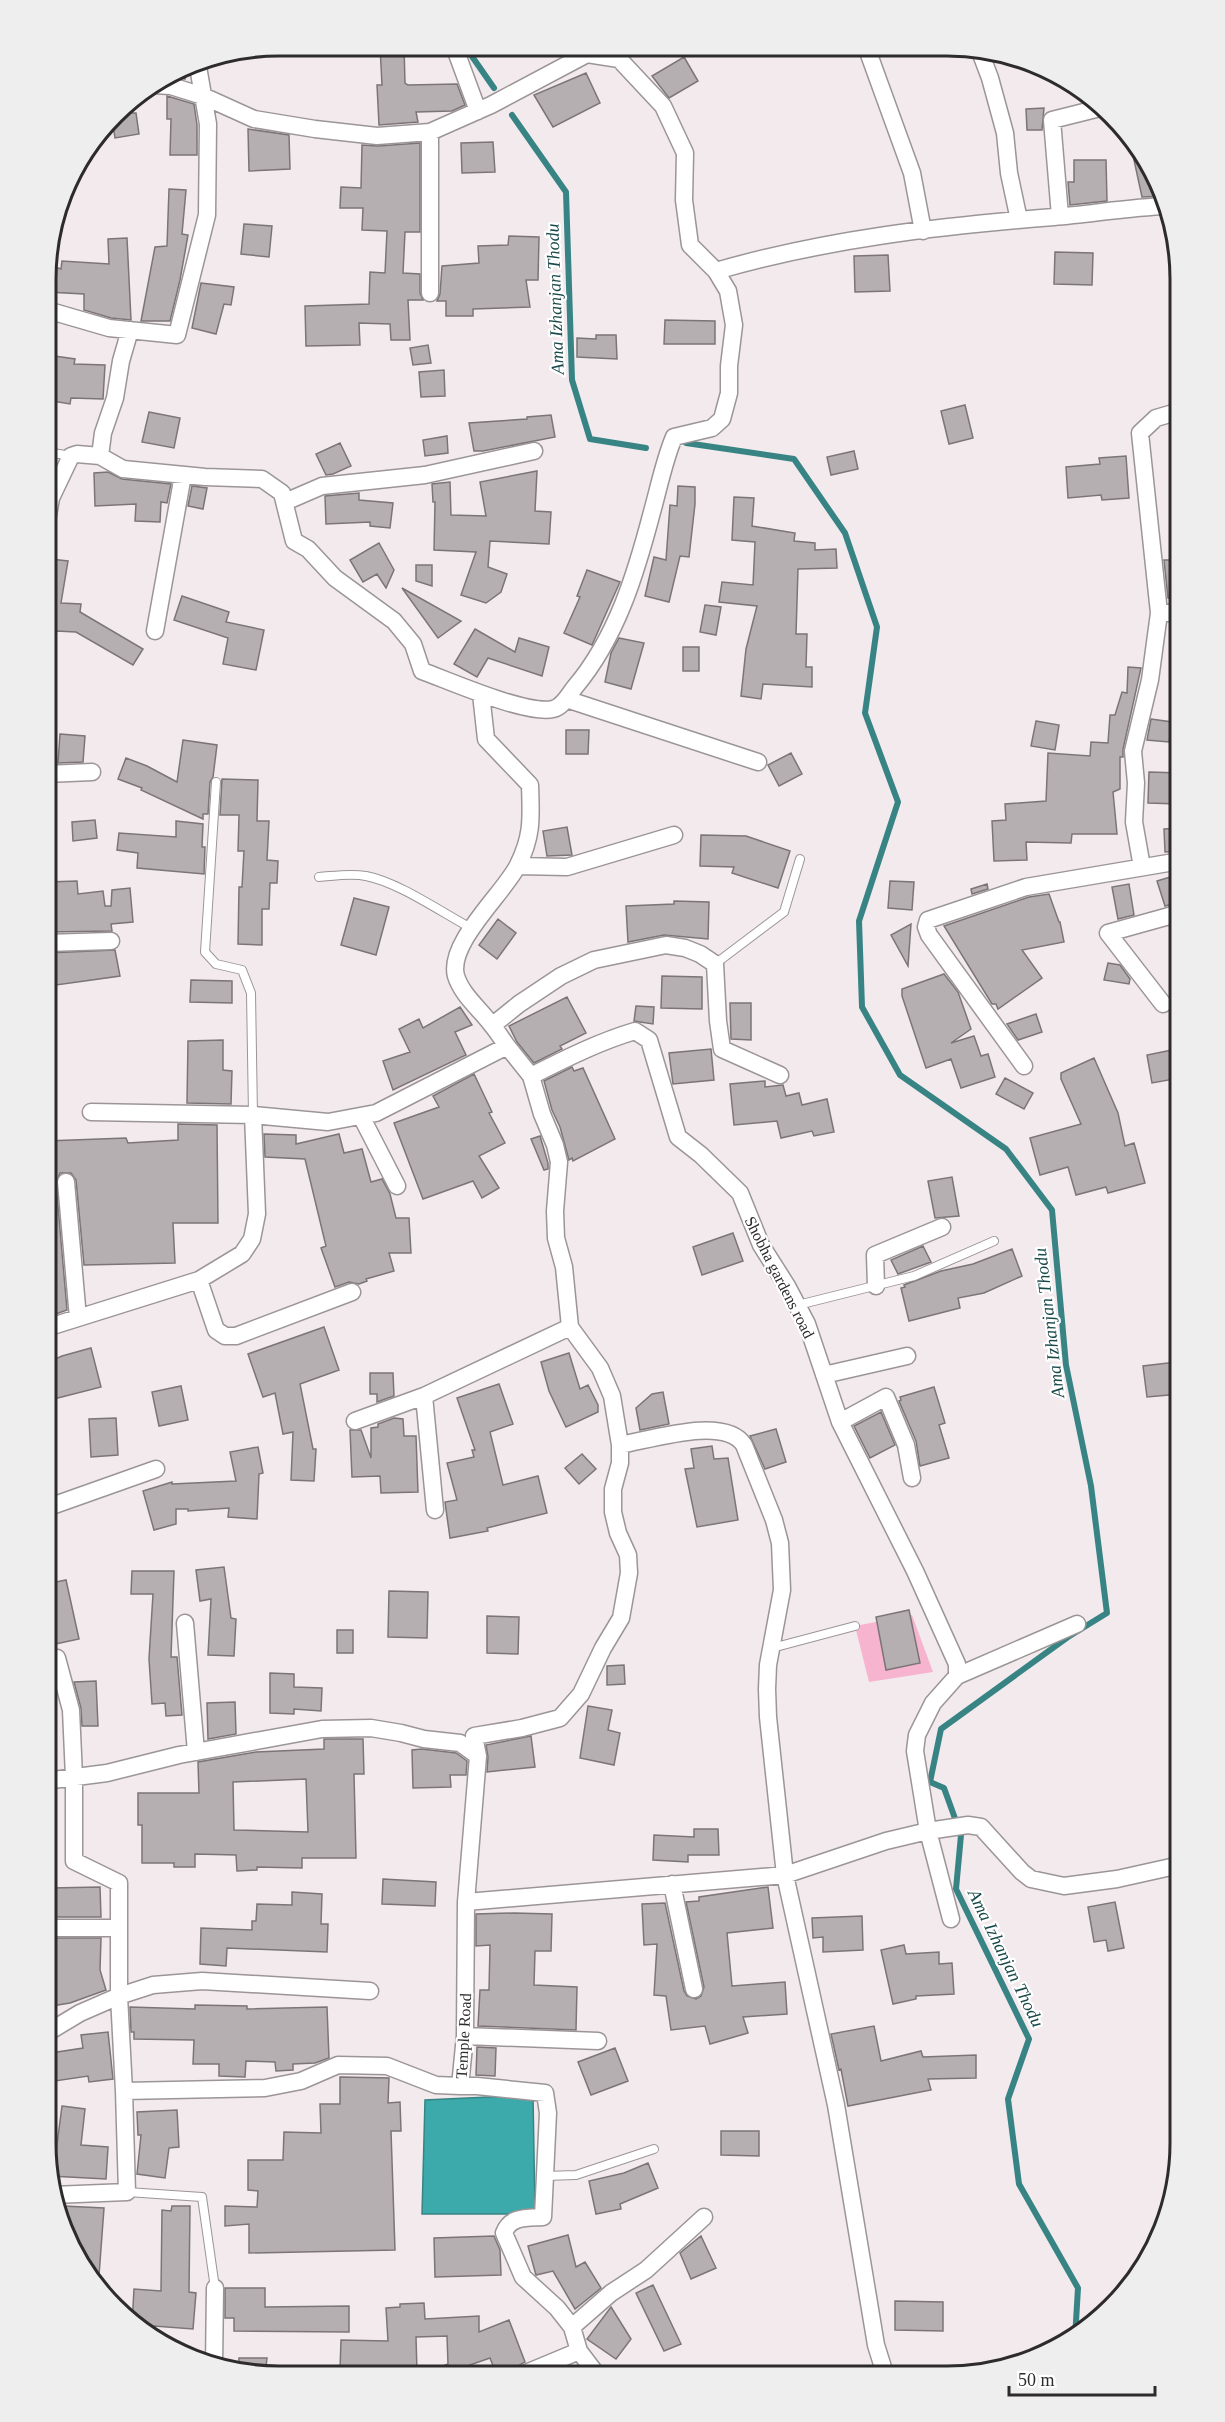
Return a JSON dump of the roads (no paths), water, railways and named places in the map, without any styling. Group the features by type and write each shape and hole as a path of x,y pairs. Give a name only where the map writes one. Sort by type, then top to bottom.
{"street":[{"path":"458,56 478,111"},
{"path":"166,86 203,96 254,119 377,136 430,132 514,93 577,56"},
{"path":"56,488 71,456 77,454 100,456 123,469 262,479 282,493 294,541 308,549 334,578 394,621 413,644 422,671 481,693 538,710 555,709 591,668 622,609 674,437 712,428 722,419 729,393 729,366 734,325 728,291 716,271 690,245 684,200 685,153 663,106 619,59 606,56"},
{"path":"870,56 912,174 923,231"},
{"path":"983,58 1005,133 1009,174 1019,220"},
{"path":"56,313 109,328 177,334 207,215 208,124 198,70"},
{"path":"1060,216 1052,120 1092,110"},
{"path":"430,132 430,293"},
{"path":"716,271 833,243 1019,220 1158,207"},
{"path":"100,456 103,434 115,398 130,330"},
{"path":"1142,867 1134,822 1136,783 1133,751 1150,680 1159,614 1140,434 1156,418 1170,414"},
{"path":"285,502 322,486 425,475 534,451"},
{"path":"155,632 183,475"},
{"path":"1159,614 1170,614"},
{"path":"481,693 486,740 530,785 532,828 518,866 471,928 458,956 455,973 462,988 531,1076 555,1145 558,1162 556,1238 564,1267 570,1327 600,1368 612,1396 620,1445 704,1431 729,1432 741,1441 774,1521 780,1543 782,1590 768,1665 768,1717 785,1875 836,2105 876,2345 883,2366"},
{"path":"566,699 758,762"},
{"path":"56,774 92,772"},
{"path":"518,866 567,867 674,835"},
{"path":"1024,1066 929,935 926,927 928,920 1026,887 1170,863"},
{"path":"1162,1004 1108,933 1170,917"},
{"path":"56,943 111,941"},
{"path":"493,1025 519,1004 561,976 594,960 666,945 685,948 715,964 717,1021 722,1049 780,1075"},
{"name":"Shobha gardens road","path":"531,1076 611,1038 635,1031 649,1040 678,1137 740,1193 761,1245 798,1305 807,1324 840,1422 915,1571 955,1660 957,1676"},
{"path":"91,1112 253,1115 328,1122 376,1113 507,1046"},
{"path":"56,1325 199,1280 242,1254 252,1239 257,1214 253,1115"},
{"path":"361,1116 397,1186"},
{"path":"66,1182 78,1318"},
{"path":"876,1286 875,1255 942,1227"},
{"path":"199,1280 216,1330 225,1336 236,1336 351,1292"},
{"path":"355,1421 424,1396 570,1327"},
{"path":"824,1375 907,1356"},
{"path":"424,1396 435,1510"},
{"path":"840,1422 886,1397 906,1445 912,1478"},
{"name":"Temple Road","path":"124,2091 266,2088 301,2081 338,2065 387,2066 436,2085 460,2086 465,2036 466,1902 478,1756 474,1736 522,1728 560,1718 581,1694 603,1648 621,1618 629,1573 628,1555 618,1533 613,1512 613,1489 620,1463 620,1445"},
{"path":"56,1504 156,1469"},
{"path":"185,1623 196,1752"},
{"path":"951,1919 928,1831 916,1767 916,1738 933,1703 957,1676 1077,1624"},
{"path":"57,1658 71,1710 74,1861 119,1883 119,1996 127,2192 62,2195"},
{"path":"56,1779 107,1773 196,1752 322,1729 371,1728 424,1739 460,1743 478,1756"},
{"path":"466,1902 785,1875 886,1841 968,1825 981,1827 1031,1879 1064,1886 1117,1879 1170,1867"},
{"path":"672,1884 694,1989"},
{"path":"56,1928 119,1928"},
{"path":"56,2027 80,2013 119,1996 153,1985 202,1981 370,1991"},
{"path":"465,2036 598,2041"},
{"path":"460,2086 545,2093 548,2113 543,2217 515,2220 507,2225 504,2233 523,2277 557,2308 572,2327 579,2351 590,2366"},
{"path":"572,2327 611,2293 646,2270 704,2217"},
{"path":"214,2357 215,2288"},
{"path":"543,2366 579,2351"}],"lane":[{"path":"56,454 71,456"},
{"path":"216,782 205,952 216,964 242,970 251,993 253,1115"},
{"path":"715,964 784,912 800,859"},
{"path":"319,877 355,875 374,878 471,928"},
{"path":"798,1305 914,1276 994,1241"},
{"path":"772,1648 855,1626"},
{"path":"545,2175 576,2175 654,2149"},
{"path":"127,2192 202,2197 215,2288"}],"water":[{"path":"533,2095 535,2214 422,2214 425,2100"}],"waterway":[{"path":"472,56 494,88"},
{"name":"Ama Izhanjan Thodu","path":"512,115 566,192 572,380 590,439 646,448"},
{"name":"Ama Izhanjan Thodu","path":"686,443 794,459 845,533 877,627 865,713 898,802 859,921 862,1007 900,1075 1006,1149 1052,1210 1066,1365 1091,1486 1107,1613 1068,1637 941,1729 930,1782 944,1788 961,1835 956,1889 1029,2039 1008,2099 1019,2184 1078,2288 1076,2325"}]}
